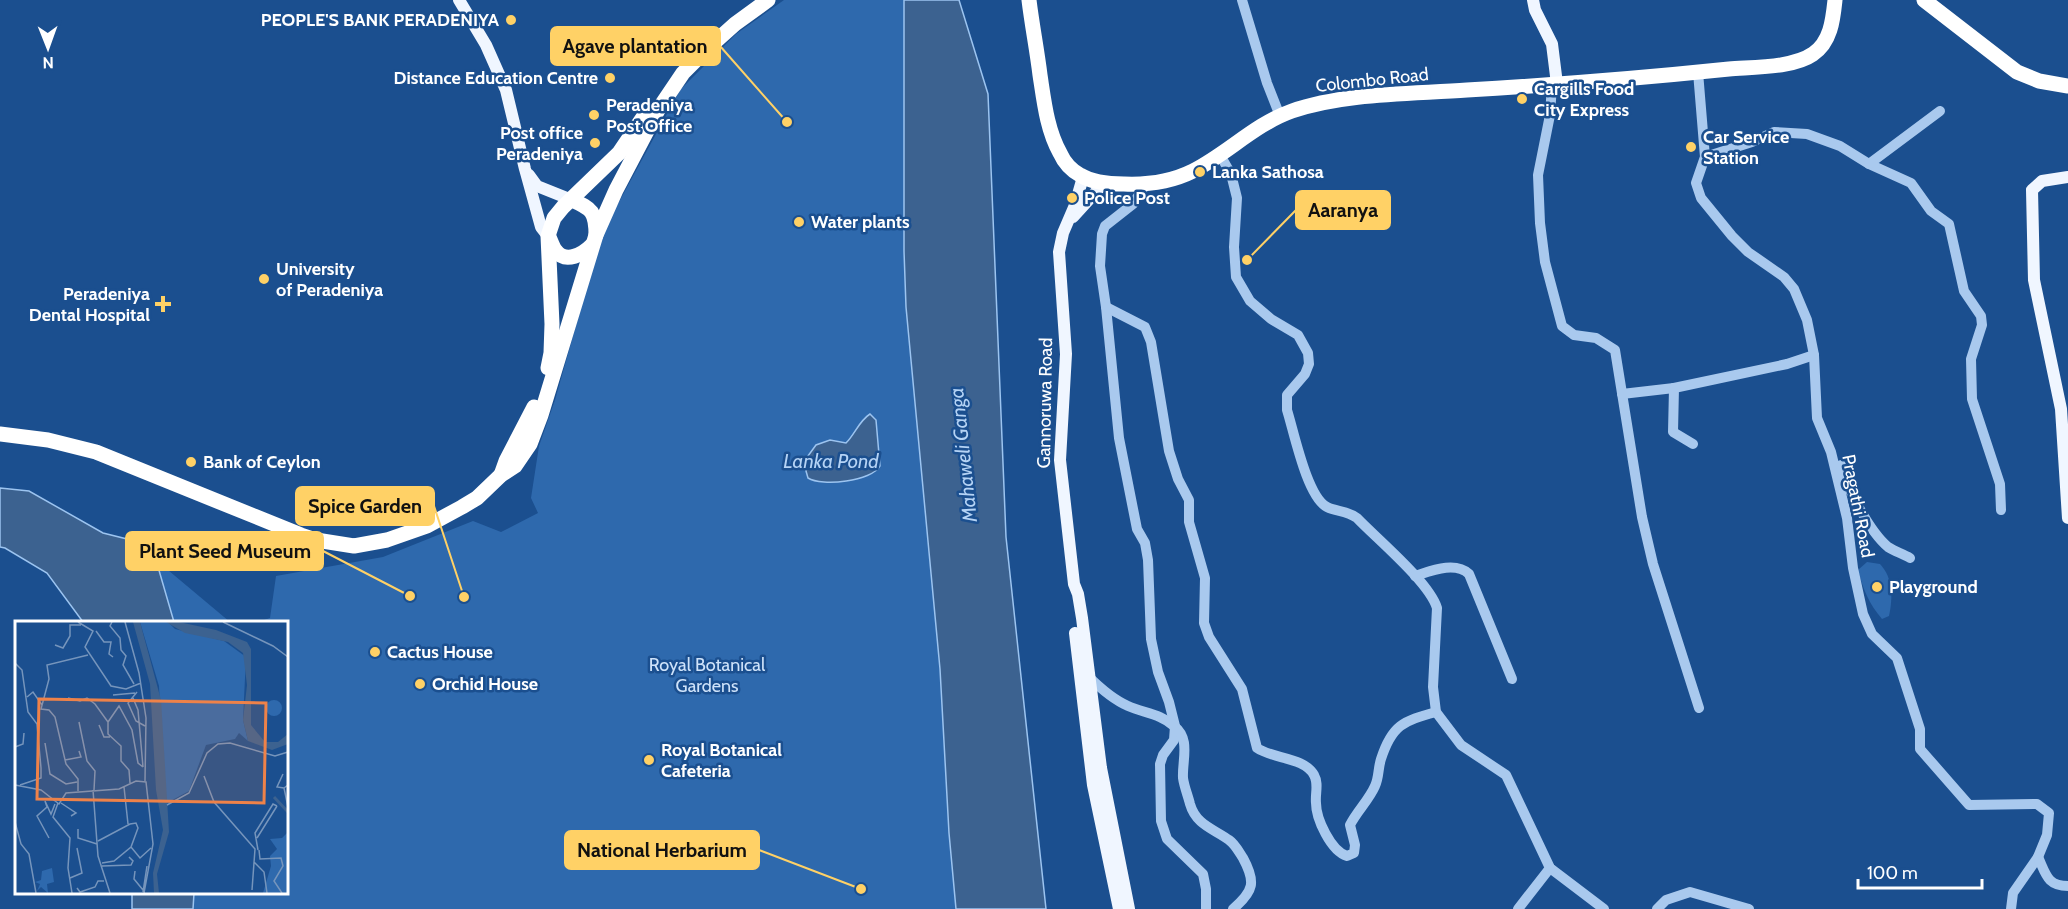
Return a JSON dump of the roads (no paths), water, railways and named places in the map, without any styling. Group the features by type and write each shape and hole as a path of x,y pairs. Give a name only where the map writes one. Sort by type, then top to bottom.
{"highway":[{"path":"501,475 540,393 551,353 549,236 555,218 619,153 660,91 691,52 753,0"},
{"path":"0,434 48,440 96,452 301,535 345,545 370,544 427,526 477,498 501,475 515,466 530,444 560,356 594,240 616,190 670,91 706,50 735,24 768,0"},
{"name":"Colombo Road","path":"1029,0 1044,99 1054,141 1065,162 1083,177 1104,183 1146,184 1181,176 1220,155 1280,116 1304,107 1340,100 1555,85 1786,63 1807,57 1817,51 1826,40 1831,28 1835,0"},
{"path":"1924,0 2017,72 2039,81 2068,86"},
{"path":"549,236 556,252 574,257 594,240 596,219 591,209 572,200"}],"main road":[{"path":"459,0 486,45 506,90 542,227 549,236"},
{"path":"1533,0 1535,10 1550,38 1555,85"},
{"path":"525,169 537,186 572,200"},
{"name":"Gannoruwa Road","path":"1083,177 1059,252 1066,354 1060,460 1074,584 1072,609 1089,756 1099,818 1120,891 1129,909"},
{"path":"2068,177 2042,182 2032,189 2034,280 2061,409 2068,518"},
{"name":"Gannoruwa Road","path":"1068,223 1104,183"},
{"name":"Gannoruwa Road","path":"1074,584 1082,618 1096,742 1120,891 1119,909"}],"street":[{"path":"1242,0 1267,83 1280,116"},
{"name":"Pragathi Road","path":"1698,72 1705,157 1696,183 1701,198 1732,236 1748,252 1784,277 1794,289 1807,320 1814,355 1817,418 1831,452 1846,518 1853,568 1863,614 1872,634 1897,658 1920,729 1920,749 1969,805 2037,804 2049,813 2048,836 2038,857 2013,893 2011,909"},
{"path":"1555,85 1538,175 1540,223 1545,262 1562,326 1574,335 1596,338 1615,350 1642,517 1653,564 1699,708"},
{"path":"1869,164 1940,111"},
{"path":"1705,157 1752,142 1774,132 1807,134 1840,146 1869,164 1911,183 1931,211 1949,225 1964,291 1981,316 1982,325 1971,359 1972,399 2000,484 2001,510"},
{"path":"1220,155 1231,174 1237,198 1234,247 1236,277 1250,301 1271,319 1298,335 1308,353 1309,364 1305,374 1287,395 1287,410 1312,492 1326,507 1348,512 1357,518 1415,576 1435,600 1437,608 1433,687 1436,712 1461,745 1506,775 1550,868 1604,909"},
{"path":"1146,184 1133,204 1105,226 1102,234 1100,266 1107,306 1119,438 1137,529 1145,543 1148,560 1150,639 1158,672 1170,702 1175,726 1174,740 1163,755 1160,764 1161,821 1167,839 1203,874 1206,909"},
{"path":"1107,306 1145,327 1151,342 1168,452 1189,500 1189,522 1205,578 1203,623 1209,637 1242,689 1257,748 1267,755 1296,761 1313,773 1317,783 1315,801 1318,819 1339,854 1347,856 1354,853 1355,845 1350,825 1377,783 1380,761 1389,739 1398,726 1416,717 1436,712"},
{"path":"1622,394 1674,388 1787,364 1814,355"},
{"path":"1674,388 1673,432 1693,444"},
{"path":"1817,410 1840,459 1844,478 1865,518 1888,547 1910,558"},
{"path":"1415,576 1456,567 1464,569 1469,574 1512,679"},
{"path":"1089,676 1114,699 1130,707 1152,712 1175,726 1182,735 1184,778 1192,813 1202,824 1232,842 1253,881 1244,899 1233,909"},
{"path":"2038,857 2051,882 2056,886 2068,886"},
{"path":"1518,909 1550,868"},
{"path":"1657,909 1666,900 1690,892 1749,909"}],"water":[{"name":"Mahaweli Ganga","path":"904,0 959,0 988,94 1006,537 1046,909 956,909 949,833 940,669 906,307"},
{"name":"Lanka Pond","path":"870,414 876,420 880,466 867,475 846,481 824,482 808,478 804,464 816,445 830,440 846,443"},
{"path":"0,488 29,491 103,533 127,539 156,560 174,621 82,621 47,573 0,547"},
{"path":"132,894 194,894 193,909 132,909"}],"place":[{"name":"PEOPLE'S BANK PERADENIYA","path":"511,20"},
{"name":"Distance Education Centre","path":"610,78"},
{"name":"Cargills Food City Express","path":"1522,99"},
{"name":"Peradeniya Post Office","path":"594,115"},
{"name":"Agave plantation","path":"787,122"},
{"name":"Post office Peradeniya","path":"595,143"},
{"name":"Car Service Station","path":"1691,147"},
{"name":"Lanka Sathosa","path":"1200,172"},
{"name":"Police Post","path":"1072,198"},
{"name":"Water plants","path":"799,222"},
{"name":"Aaranya","path":"1247,260"},
{"name":"University of Peradeniya","path":"264,279"},
{"name":"Peradeniya Dental Hospital","path":"163,304"},
{"name":"Bank of Ceylon","path":"191,462"},
{"name":"Playground","path":"1877,587"},
{"name":"Plant Seed Museum","path":"410,596"},
{"name":"Spice Garden","path":"464,597"},
{"name":"Cactus House","path":"375,652"},
{"name":"Orchid House","path":"420,684"},
{"name":"Royal Botanical Cafeteria","path":"649,760"},
{"name":"National Herbarium","path":"861,889"}],"park label":[{"name":"Royal Botanical Gardens","path":"707,675"}]}
